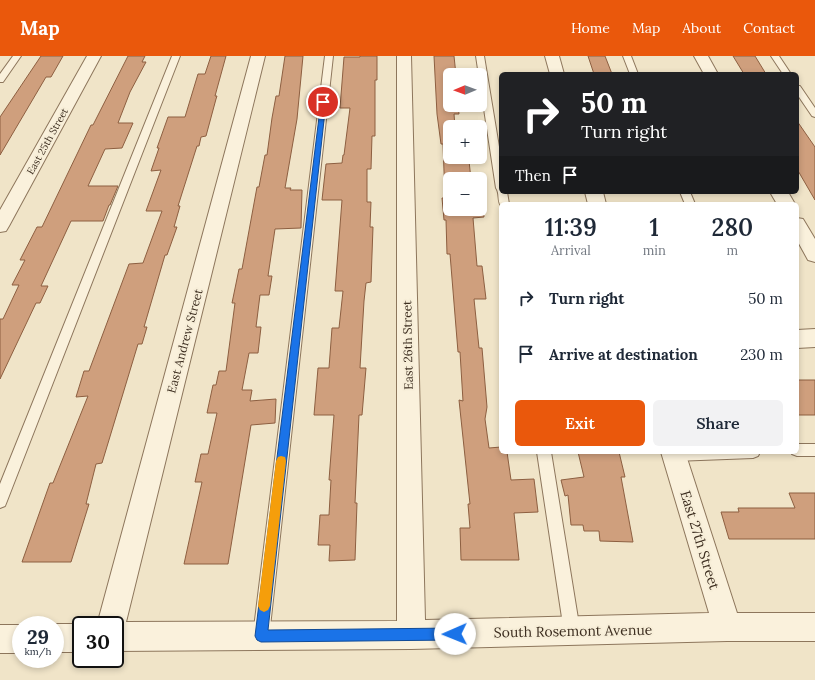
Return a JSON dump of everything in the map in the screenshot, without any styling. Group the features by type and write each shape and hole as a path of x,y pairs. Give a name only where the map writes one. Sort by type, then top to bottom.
{"street":[{"name":"East 25th Street","path":"0,226 94,56"},
{"name":"East Andrew Street","path":"113,616 258,56"},
{"name":"East 26th Street","path":"404,56 411,635"},
{"path":"552,56 557,72"},
{"path":"701,56 710,72"},
{"path":"799,228 815,256"},
{"path":"799,338 815,338"},
{"name":"East 27th Street","path":"674,454 727,627"},
{"name":"South Rosemont Avenue","path":"124,637 411,635 727,627 815,627"},
{"path":"0,639 12,639"}],"lane":[{"path":"0,80 17,56"},
{"path":"0,501 176,56"},
{"path":"261,636 328,56"},
{"path":"480,56 499,175"},
{"path":"627,56 633,72"},
{"path":"775,56 786,72"},
{"path":"799,91 815,114"},
{"path":"799,450 815,450"},
{"path":"544,454 572,631"}],"building":[{"path":"41,56 63,56 51,77 46,77 0,155 0,117"},
{"path":"128,56 145,56 142,62 146,62 130,92 118,123 133,123 122,148 105,149 88,186 118,186 103,221 71,221 41,286 48,286 40,303 36,303 0,379 0,319 3,319 19,285 12,285 25,260 20,260 37,227 42,227 91,125 93,125"},
{"path":"211,56 226,56 206,136 201,137 199,146 197,146 178,206 180,206 174,227 177,227 167,255 165,255 144,327 147,327 142,344 138,344 102,463 96,464 86,504 89,504 71,562 22,562 50,483 53,483 88,396 76,397 84,371 89,371 129,264 143,263 162,211 146,211 161,170 151,171 168,117 185,117 198,74 205,74"},
{"path":"285,56 303,56 297,119 285,188 291,188 290,190 302,190 301,228 275,229 268,276 272,276 269,295 260,295 256,327 261,327 258,353 249,353 242,390 252,390 250,401 276,399 275,423 251,425 228,564 184,564 202,482 195,482 201,454 208,454 217,413 207,413 213,385 216,385 219,371 226,371 235,303 232,303 239,269 242,269 257,187 259,187 265,155 267,155 276,96 279,96"},
{"path":"377,56 377,80 375,80 375,136 372,136 371,169 367,169 367,202 371,202 370,227 373,227 371,282 366,283 360,368 366,368 362,415 359,415 355,503 357,503 355,560 329,561 330,545 318,545 320,515 329,515 331,480 329,480 334,415 314,415 318,368 329,368 332,328 339,328 343,291 335,291 342,200 322,200 326,164 342,163 344,155 350,108 340,108 344,57"},
{"path":"434,56 454,56 455,68 443,68 443,112 459,112 459,114 454,114 454,120 443,120 443,144 441,144 437,114"},
{"path":"588,56 605,56 611,72 593,72"},
{"path":"733,56 755,56 765,72 743,72"},
{"path":"799,124 815,147 815,200 799,172"},
{"path":"444,164 469,164 470,172 444,172"},
{"path":"444,216 484,216 473,218 477,266 482,266 486,299 474,299 479,348 482,348 487,407 485,419 489,448 499,447 499,454 507,454 511,480 534,479 538,512 514,513 519,560 461,560 460,528 470,528 468,504 470,504 459,400 463,401 460,352 458,352 450,254 447,254 446,220 444,220"},
{"path":"799,380 815,380 815,415 799,415"},
{"path":"578,454 619,454 625,477 621,477 633,542 600,541 599,531 584,531 583,525 571,525 568,495 565,496 561,480 584,477"},
{"path":"789,493 815,493 815,539 729,539 721,512 739,512 738,508 795,508"}],"slow traffic":[{"path":"264,606 281,461"}],"route":[{"path":"323,102 261,636 455,634"}]}
